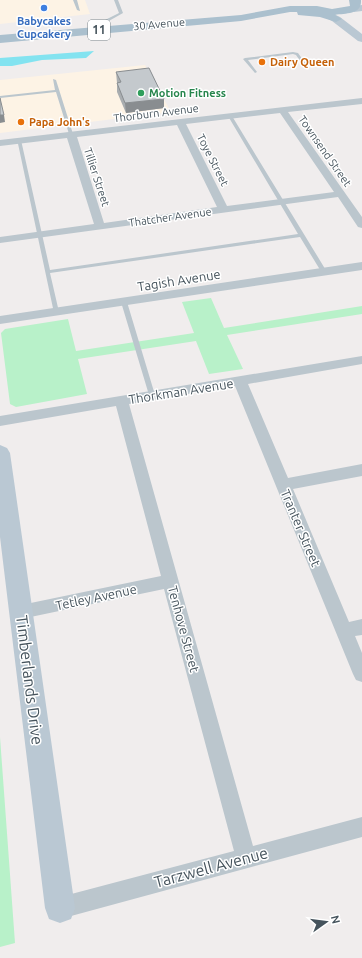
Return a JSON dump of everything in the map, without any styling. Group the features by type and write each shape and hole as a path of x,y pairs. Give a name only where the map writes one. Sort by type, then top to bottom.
{"main road":[{"name":"30 Avenue","path":"1,33 106,20 184,14 288,0"},
{"path":"309,0 309,4 318,10"},
{"name":"30 Avenue","path":"1,33 241,18 290,9 332,12 356,7"},
{"path":"184,14 206,10"},
{"path":"197,21 222,22 303,12 321,14 336,19"}],"street":[{"path":"356,7 353,18 359,22"},
{"path":"318,10 336,19 362,39"},
{"name":"Thorburn Avenue","path":"0,142 362,101"},
{"name":"Townsend Street","path":"282,110 362,225"},
{"name":"Toye Street","path":"180,122 224,210"},
{"name":"Tillier Street","path":"71,134 100,227"},
{"name":"Thatcher Avenue","path":"0,240 340,194"},
{"name":"Tagish Avenue","path":"0,320 362,266"},
{"name":"Thorkman Avenue","path":"0,421 362,360"},
{"name":"Tranter Street","path":"240,381 362,674"},
{"name":"Tenhove Street","path":"121,400 246,857"},
{"name":"Timberlands Drive","path":"0,453 60,908"},
{"path":"283,485 362,470"},
{"name":"Tetley Avenue","path":"21,612 171,581"},
{"path":"344,631 362,627"},
{"name":"Tarzwell Avenue","path":"60,908 362,827"}],"lane":[{"path":"75,0 79,10"},
{"path":"106,20 121,14 116,0"},
{"path":"255,72 245,59 293,53 297,54 306,67"},
{"path":"54,80 71,134"},
{"path":"0,97 58,91"},
{"path":"230,116 324,272"},
{"path":"19,140 56,312"},
{"path":"48,272 302,236"},
{"path":"124,302 152,395"}],"shaded area":[{"path":"0,0 85,0 90,14 0,24"},
{"path":"145,65 171,112 0,133 0,80"}],"green space":[{"path":"211,298 224,328 362,306 362,314 227,335 243,369 209,374 196,341 78,359 87,394 16,407 10,404 1,333 5,329 68,319 76,351 194,333 182,302"},
{"path":"0,737 15,943 0,947"}],"water":[{"path":"94,51 86,58 42,60 12,66 0,66 0,58"}],"building":[{"path":"149,68 164,99 125,103 117,83 121,82 116,72"},
{"path":"0,98 4,115 0,115"}],"place":[{"name":"Babycakes Cupcakery","path":"44,8"},
{"name":"Dairy Queen","path":"262,62"},
{"name":"Motion Fitness","path":"141,93"},
{"name":"Papa John's","path":"21,122"}]}
